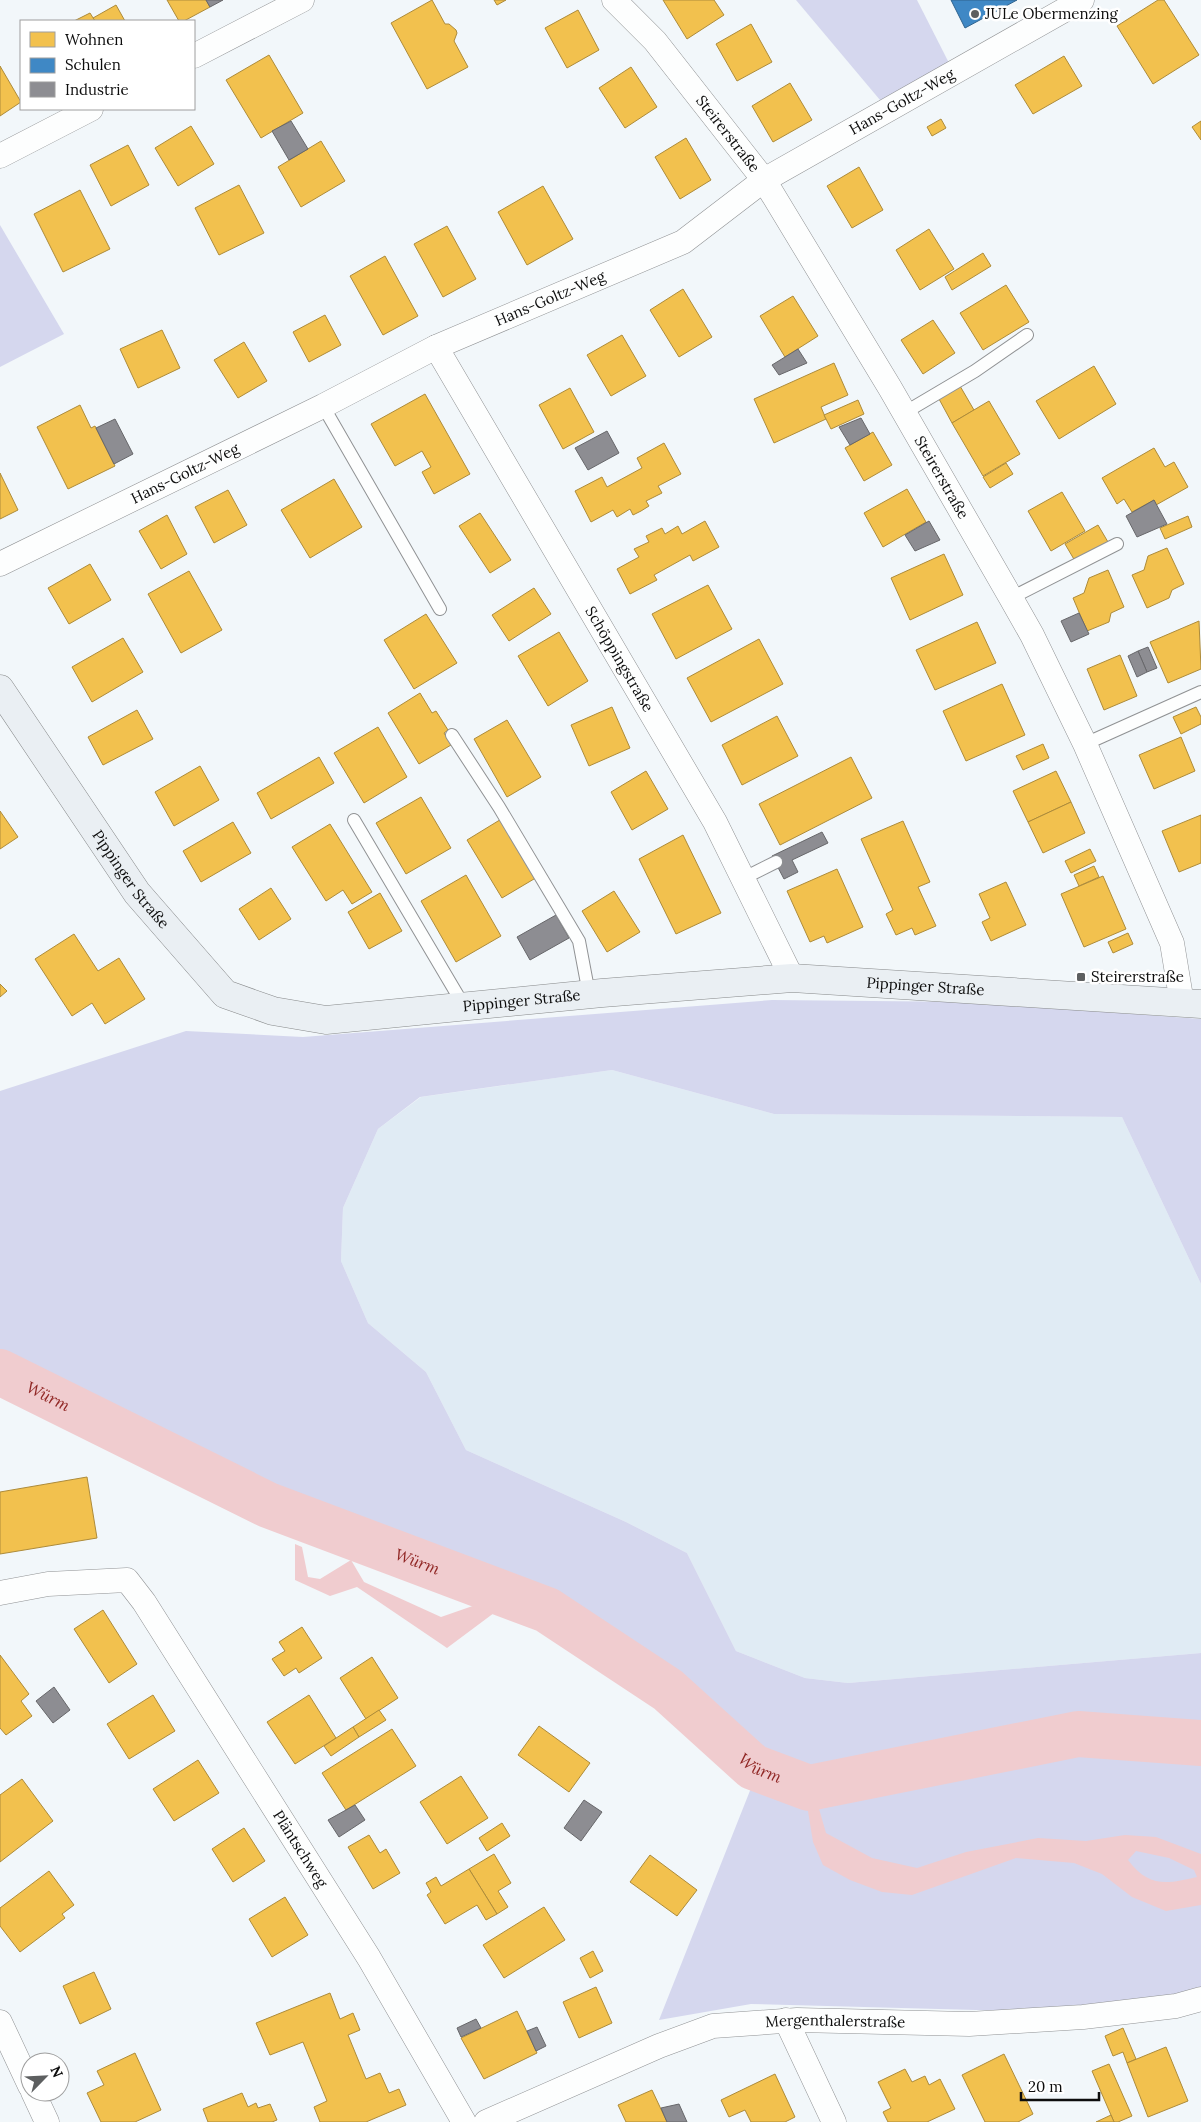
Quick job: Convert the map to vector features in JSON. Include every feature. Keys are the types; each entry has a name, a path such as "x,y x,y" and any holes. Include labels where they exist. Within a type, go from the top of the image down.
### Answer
{"main road":[{"name":"Pippinger Straße","path":"0,689 137,893 225,994 273,1011 326,1020 589,994 792,978 1191,1004"}],"street":[{"path":"195,55 302,0"},
{"name":"Steirerstraße","path":"614,0 655,41 764,180 904,413 1011,598 1032,635 1085,744 1172,943 1191,1004"},
{"name":"Hans-Goltz-Weg","path":"0,564 323,406 436,347 684,242 764,180 1082,0"},
{"path":"0,156 90,110"},
{"name":"Schöppingstraße","path":"436,347 715,822 792,978"},
{"name":"Pläntschweg","path":"0,1593 48,1584 127,1580 144,1602 364,1949 464,2122"},
{"name":"Mergenthalerstraße","path":"486,2122 659,2046 713,2026 786,2020 970,2024 1083,2017 1176,2006 1201,1999"},
{"path":"786,2020 834,2122"},
{"path":"0,2022 20,2065"},
{"path":"38,2102 47,2122"}],"lane":[{"path":"904,413 975,371 1027,335"},
{"path":"323,406 440,609"},
{"path":"1011,598 1117,544"},
{"path":"1085,744 1201,692"},
{"path":"452,735 504,816 579,942 589,994"},
{"path":"354,820 464,1006"},
{"path":"742,879 776,862"}],"shaded area":[{"path":"796,0 917,0 949,63 948,75 880,100"},
{"path":"0,225 64,334 0,367"},
{"path":"772,1000 973,1002 1201,1019 1201,1284 1122,1117 774,1114 612,1070 420,1097 378,1129 343,1208 341,1261 368,1323 426,1372 466,1450 626,1522 687,1553 736,1651 805,1678 848,1683 1201,1653 1201,1988 1160,2002 1013,2011 751,2004 659,2020 757,1773 674,1699 541,1606 323,1530 0,1387 0,1091 186,1031 303,1037"},
{"path":"612,1070 774,1114 1122,1117 1201,1284 1201,1653 848,1683 805,1678 736,1651 687,1553 626,1522 466,1450 426,1372 368,1323 341,1261 343,1208 378,1129 421,1097"},
{"path":"295,1544 302,1547 308,1577 320,1579 351,1560 364,1582 441,1617 487,1601 502,1607 447,1648 357,1587 330,1596 295,1580"},
{"path":"815,1795 826,1833 872,1858 917,1868 966,1852 1038,1838 1086,1841 1125,1835 1156,1837 1201,1854 1201,1905 1166,1911 1132,1897 1102,1874 1074,1863 1016,1858 912,1895 882,1892 850,1880 823,1865 813,1842 808,1811 801,1796","holes":["1136,1851 1169,1858 1194,1870 1197,1877 1159,1882 1143,1875 1128,1860"]}],"building: Wohnen":[{"path":"167,0 206,0 210,7 186,20 178,20"},
{"path":"432,0 445,24 449,24 456,30 457,33 454,41 468,67 427,89 391,23"},
{"path":"494,0 506,0 497,5"},
{"path":"663,0 714,0 724,15 687,39"},
{"path":"1158,0 1164,0 1199,55 1153,84 1117,26"},
{"path":"116,5 124,20 94,20 93,18"},
{"path":"578,10 599,50 567,68 545,28"},
{"path":"90,13 94,20 76,20"},
{"path":"751,24 772,62 737,81 716,44"},
{"path":"269,55 303,113 261,138 226,80"},
{"path":"1064,56 1082,86 1033,114 1015,85"},
{"path":"0,66 20,103 0,116"},
{"path":"631,67 657,107 625,128 599,88"},
{"path":"790,83 812,120 773,142 752,106"},
{"path":"941,119 946,128 932,136 927,127"},
{"path":"1201,121 1201,140 1192,127"},
{"path":"191,126 214,164 178,186 155,148"},
{"path":"686,138 711,180 680,199 655,157"},
{"path":"321,141 345,181 301,207 278,167"},
{"path":"128,145 149,185 111,206 90,165"},
{"path":"859,167 883,210 852,228 827,186"},
{"path":"239,185 264,233 219,255 195,208"},
{"path":"543,186 573,239 527,265 498,212"},
{"path":"80,190 110,249 63,272 34,214"},
{"path":"447,226 476,279 443,297 414,244"},
{"path":"929,229 954,269 920,290 896,250"},
{"path":"983,253 991,266 952,290 945,277"},
{"path":"385,256 418,316 383,335 350,276"},
{"path":"1006,285 1029,322 983,350 960,313"},
{"path":"683,289 712,337 679,357 650,310"},
{"path":"793,296 818,336 785,357 760,316"},
{"path":"325,315 341,345 309,362 293,332"},
{"path":"933,320 955,353 923,374 901,340"},
{"path":"162,330 180,368 138,388 120,349"},
{"path":"622,335 646,376 611,396 587,355"},
{"path":"244,342 267,381 238,398 214,360"},
{"path":"834,363 848,395 821,407 826,419 774,443 754,399"},
{"path":"1094,366 1116,404 1059,439 1036,401"},
{"path":"960,386 974,410 952,423 939,399"},
{"path":"570,388 594,432 563,449 539,405"},
{"path":"425,394 470,474 434,494 422,472 431,467 422,451 395,466 371,424"},
{"path":"858,400 864,414 831,429 824,415"},
{"path":"989,401 1020,454 983,476 952,423"},
{"path":"80,405 91,428 95,426 115,466 68,489 37,427"},
{"path":"873,432 892,465 864,481 845,448"},
{"path":"664,443 681,474 658,486 662,493 646,501 649,506 641,511 633,515 630,509 617,517 613,510 591,522 575,491 602,477 607,487 642,468 637,458"},
{"path":"1154,448 1165,467 1174,462 1188,487 1156,505 1154,500 1132,512 1124,499 1117,504 1102,478"},
{"path":"1006,463 1013,474 990,488 983,477"},
{"path":"0,473 18,510 0,519"},
{"path":"334,479 362,527 310,558 281,510"},
{"path":"907,489 926,522 883,547 864,513"},
{"path":"228,490 247,525 214,543 195,507"},
{"path":"1062,492 1085,531 1051,551 1028,511"},
{"path":"480,513 511,560 490,573 459,526"},
{"path":"167,515 187,554 161,569 139,531"},
{"path":"1188,516 1192,527 1165,539 1160,528"},
{"path":"705,521 719,547 693,561 690,555 654,575 657,580 630,594 617,569 639,557 634,549 649,542 646,536 662,528 665,534 678,526 682,534"},
{"path":"1098,525 1108,542 1075,561 1065,544"},
{"path":"1167,548 1184,584 1172,590 1169,598 1147,608 1132,575 1144,570 1148,556"},
{"path":"944,554 963,595 910,620 891,578"},
{"path":"90,564 111,600 69,624 48,588"},
{"path":"1108,570 1124,607 1111,613 1109,622 1087,631 1073,598 1084,593 1089,578"},
{"path":"189,571 222,630 181,653 148,594"},
{"path":"708,585 732,629 676,659 652,614"},
{"path":"534,588 551,614 509,641 492,615"},
{"path":"426,614 457,663 414,689 384,640"},
{"path":"1199,621 1201,669 1168,683 1150,642"},
{"path":"977,622 996,663 935,690 916,650"},
{"path":"559,632 588,681 548,706 518,656"},
{"path":"123,638 143,672 92,702 72,667"},
{"path":"759,639 783,684 711,722 687,678"},
{"path":"1120,655 1137,696 1104,710 1087,669"},
{"path":"1002,684 1025,735 966,761 943,711"},
{"path":"420,693 432,713 436,711 448,730 444,733 451,745 419,764 388,713"},
{"path":"612,707 630,748 589,766 571,725"},
{"path":"1196,707 1201,717 1201,724 1181,734 1173,717"},
{"path":"137,710 153,739 103,765 88,737"},
{"path":"777,716 798,756 742,785 722,745"},
{"path":"507,720 541,777 507,797 474,739"},
{"path":"378,727 407,777 364,803 334,753"},
{"path":"1181,737 1195,771 1154,789 1139,755"},
{"path":"1043,744 1049,758 1023,770 1016,756"},
{"path":"319,757 334,783 271,819 257,793"},
{"path":"851,757 872,798 780,845 759,804"},
{"path":"200,766 219,800 174,826 155,792"},
{"path":"646,771 668,809 632,830 611,792"},
{"path":"1056,771 1071,802 1028,822 1013,791"},
{"path":"421,797 451,848 406,874 376,823"},
{"path":"1071,802 1085,833 1043,853 1028,822"},
{"path":"0,811 18,837 0,849"},
{"path":"1201,815 1201,863 1179,872 1162,831"},
{"path":"503,818 539,876 502,898 467,840"},
{"path":"903,821 930,882 918,887 936,926 915,935 912,928 896,935 886,914 893,910 861,839"},
{"path":"233,822 251,853 201,882 183,851"},
{"path":"330,824 372,892 352,904 343,890 326,901 292,847"},
{"path":"683,835 721,913 676,934 639,859"},
{"path":"1090,849 1096,861 1071,873 1065,861"},
{"path":"1094,866 1099,877 1079,886 1074,875"},
{"path":"837,869 863,927 827,943 824,936 810,942 787,891"},
{"path":"466,875 501,936 456,962 421,901"},
{"path":"1103,876 1126,929 1084,947 1061,894"},
{"path":"1006,882 1026,925 991,941 982,922 990,918 979,894"},
{"path":"271,888 291,919 259,940 239,909"},
{"path":"614,891 640,932 607,952 582,911"},
{"path":"380,893 402,931 369,949 348,912"},
{"path":"1128,933 1133,944 1113,953 1108,942"},
{"path":"74,934 98,971 119,958 145,999 105,1024 92,1003 72,1016 35,959"},
{"path":"0,984 7,991 0,997"},
{"path":"87,1477 97,1538 0,1554 0,1492"},
{"path":"103,1610 137,1664 109,1683 74,1629"},
{"path":"302,1627 322,1658 299,1673 296,1668 284,1676 272,1659 285,1651 279,1642"},
{"path":"0,1655 29,1694 21,1701 32,1716 6,1735 0,1728"},
{"path":"372,1657 398,1698 366,1719 340,1678"},
{"path":"153,1695 175,1731 129,1759 107,1724"},
{"path":"309,1695 336,1738 295,1764 267,1722"},
{"path":"379,1710 386,1720 359,1737 353,1727"},
{"path":"539,1726 590,1763 569,1792 518,1755"},
{"path":"353,1727 359,1737 331,1756 324,1746"},
{"path":"392,1729 416,1766 346,1810 322,1773"},
{"path":"198,1760 219,1793 174,1821 153,1789"},
{"path":"461,1776 488,1818 447,1844 420,1802"},
{"path":"22,1779 53,1821 0,1862 0,1795"},
{"path":"502,1823 510,1836 487,1851 479,1838"},
{"path":"244,1828 265,1861 233,1882 212,1849"},
{"path":"369,1835 380,1853 386,1849 400,1873 373,1889 348,1847"},
{"path":"494,1854 511,1883 498,1891 508,1907 497,1914 469,1869"},
{"path":"650,1855 697,1890 677,1916 630,1882"},
{"path":"469,1869 497,1914 486,1920 477,1905 445,1924 427,1895 431,1892 426,1883 436,1877 441,1886"},
{"path":"49,1871 74,1905 62,1914 65,1918 20,1952 0,1926 0,1908"},
{"path":"285,1897 308,1935 272,1957 249,1919"},
{"path":"544,1907 565,1940 504,1978 483,1945"},
{"path":"593,1951 603,1971 590,1978 580,1958"},
{"path":"94,1972 111,2009 80,2024 63,1986"},
{"path":"596,1987 612,2023 579,2038 563,2002"},
{"path":"330,1993 340,2019 353,2013 360,2030 348,2035 366,2079 380,2073 389,2093 399,2089 406,2105 366,2122 320,2122 314,2107 327,2101 303,2042 270,2055 256,2023"},
{"path":"517,2011 537,2053 484,2079 461,2038"},
{"path":"1123,2028 1136,2059 1127,2063 1123,2052 1113,2056 1105,2036"},
{"path":"1166,2047 1188,2101 1148,2117 1127,2063"},
{"path":"135,2053 161,2110 135,2122 101,2122 87,2093 104,2085 97,2071"},
{"path":"1004,2054 1033,2114 1018,2122 985,2122 962,2075"},
{"path":"1109,2064 1132,2116 1118,2122 1114,2122 1092,2071"},
{"path":"905,2069 912,2082 925,2076 929,2085 940,2079 955,2109 927,2122 888,2122 883,2112 891,2108 878,2082"},
{"path":"775,2074 795,2117 785,2122 751,2122 745,2110 729,2117 721,2100"},
{"path":"652,2090 667,2122 626,2122 618,2105"},
{"path":"242,2093 248,2107 256,2103 258,2108 270,2104 277,2120 272,2122 208,2122 203,2109"},
{"path":"1111,2115 1114,2122 1096,2122"}],"building: Schulen":[{"name":"JULe Obermenzing","path":"951,0 1017,0 965,28"}],"building: Industrie":[{"path":"206,0 223,0 210,7"},
{"path":"291,121 308,149 289,160 272,131"},
{"path":"798,349 807,363 779,375 772,365"},
{"path":"861,418 870,434 850,445 839,427"},
{"path":"115,419 133,454 114,464 96,428"},
{"path":"607,431 619,453 588,470 575,448"},
{"path":"1154,500 1167,524 1137,537 1126,516"},
{"path":"929,521 940,540 915,551 905,535"},
{"path":"1079,613 1089,634 1071,642 1061,621"},
{"path":"1148,647 1157,668 1147,672 1138,651"},
{"path":"1138,651 1147,672 1137,677 1128,656"},
{"path":"822,832 828,843 792,860 798,872 784,879 772,856"},
{"path":"556,915 569,938 530,960 517,937"},
{"path":"54,1687 70,1710 53,1723 36,1701"},
{"path":"584,1800 602,1812 581,1841 564,1828"},
{"path":"355,1805 365,1820 339,1837 328,1820"},
{"path":"476,2019 481,2028 461,2037 457,2028"},
{"path":"537,2027 546,2046 536,2051 527,2031"},
{"path":"679,2104 687,2122 667,2122 661,2108"}],"waterway":[{"name":"Würm","path":"0,1372 268,1505 547,1610 668,1690 753,1767 809,1788 1078,1734 1201,1743"},
{"name":"Würm","path":"809,1788 812,1803"}],"place":[{"name":"JULe Obermenzing","path":"975,14"},
{"name":"Steirerstraße","path":"1081,977"}]}
